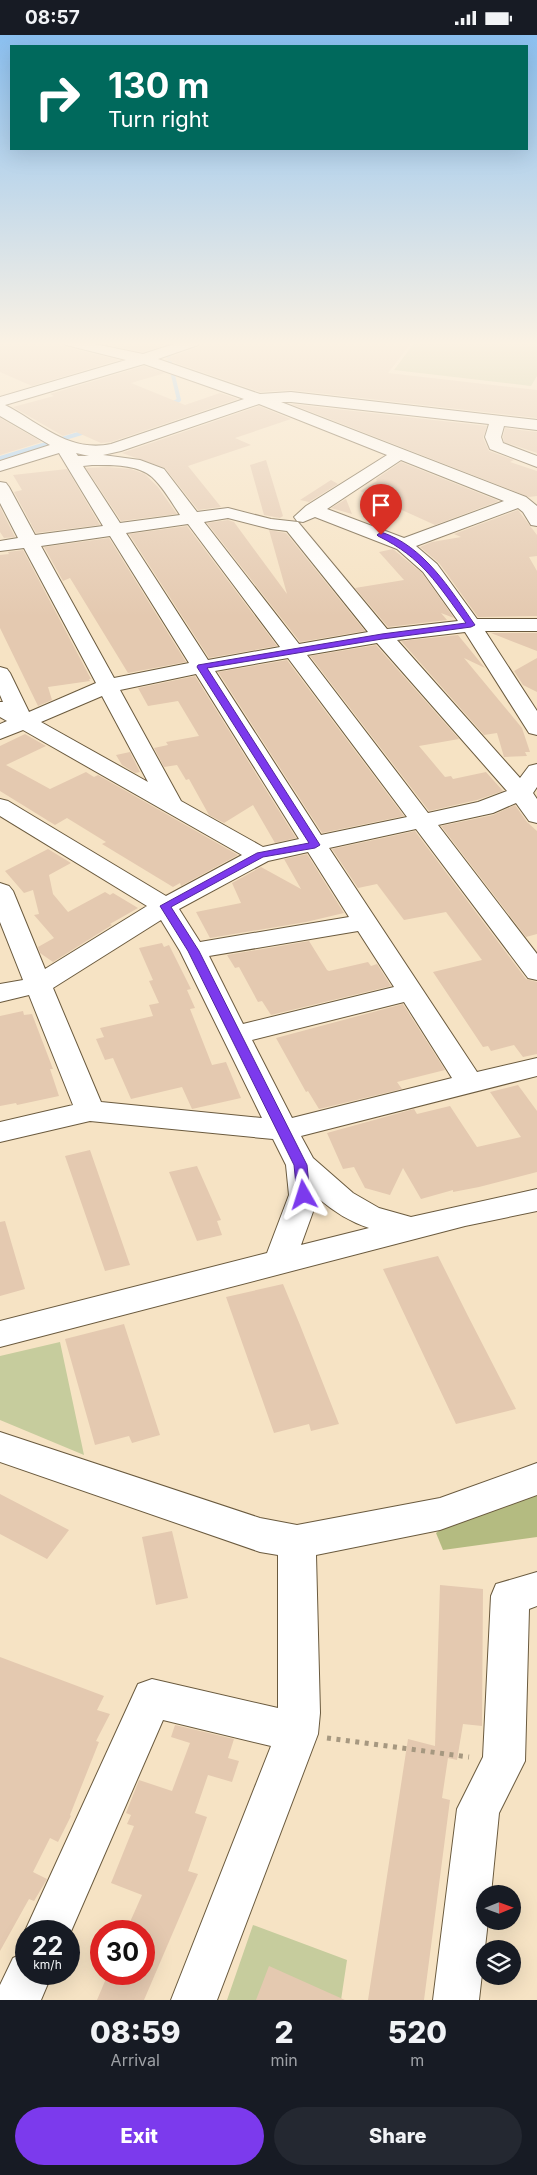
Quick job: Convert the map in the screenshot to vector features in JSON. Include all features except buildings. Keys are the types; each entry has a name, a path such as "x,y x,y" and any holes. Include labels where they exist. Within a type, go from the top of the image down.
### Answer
{"street":[{"path":"44,434 64,446 96,452 115,448 157,434"},
{"path":"350,434 520,501 530,509 537,521"},
{"path":"494,434 496,446 537,462"},
{"path":"64,446 114,530 201,667 470,1083"},
{"path":"0,466 64,446"},
{"path":"0,546 233,513 271,524 292,526 312,510 401,453"},
{"path":"72,462 93,460 149,467 158,473 537,973"},
{"path":"0,487 173,807"},
{"path":"403,545 520,501"},
{"path":"312,510 403,545 430,568 471,625 534,720"},
{"path":"292,526 382,636 531,805"},
{"path":"0,732 107,686 201,667 382,636 471,625 537,625"},
{"path":"0,673 23,721"},
{"path":"0,708 260,855"},
{"path":"531,805 537,771"},
{"path":"0,993 39,985 166,906 260,855 485,809 531,805"},
{"path":"0,806 166,906 193,951 301,1165 342,1201 368,1216 412,1229"},
{"path":"0,891 90,1111"},
{"path":"193,951 366,921"},
{"path":"234,1035 411,992"},
{"path":"0,1132 90,1111 283,1130 537,1067"},
{"path":"281,1263 286,1242 304,1195 301,1165"},
{"path":"0,1334 412,1229 537,1200"},
{"path":"0,1447 260,1535 297,1542 440,1514 537,1479"},
{"path":"194,2000 297,1734 299,1713 297,1542"},
{"path":"456,2000 478,1809 504,1761 510,1595 537,1589"},
{"path":"53,1920 152,1698 297,1734"},
{"path":"18,2000 24,1985"}],"path":[{"path":"297,1734 504,1761"}],"green space":[{"path":"60,1342 84,1455 0,1420 0,1356"},
{"path":"537,1476 537,1537 443,1550 436,1533 460,1515"},
{"path":"253,1925 347,1960 341,2000 227,2000"}],"waterway":[{"path":"0,458 79,434"}],"route":[{"path":"304,1195 301,1165 193,951 166,906 260,855 315,845 201,667 382,636 471,625 430,568 403,545 381,535"}]}
